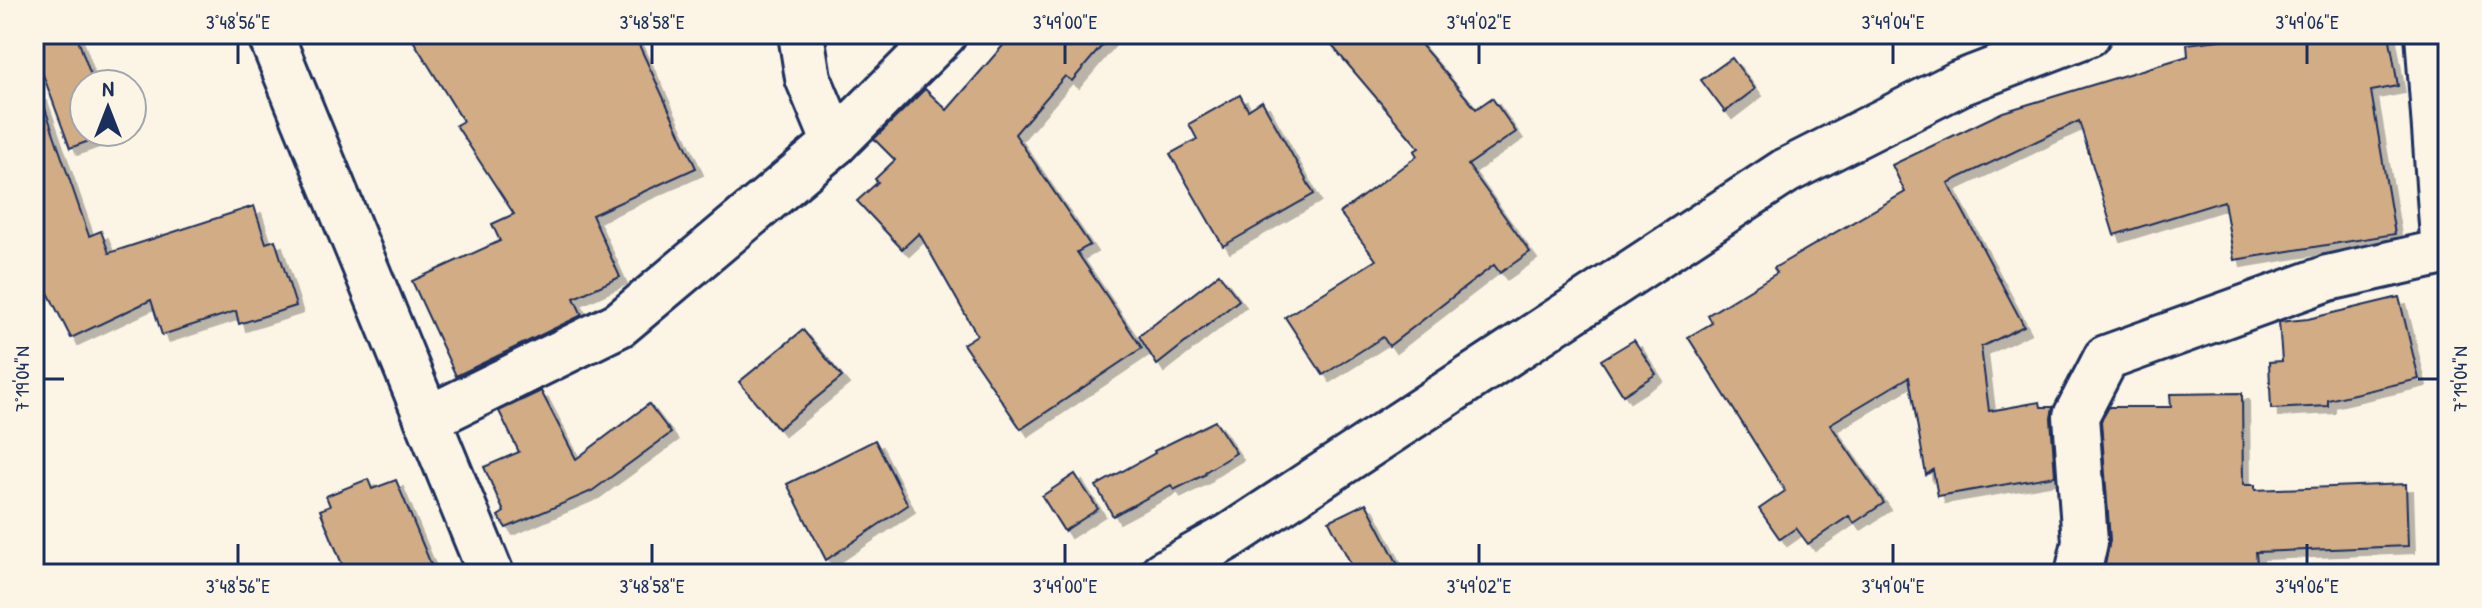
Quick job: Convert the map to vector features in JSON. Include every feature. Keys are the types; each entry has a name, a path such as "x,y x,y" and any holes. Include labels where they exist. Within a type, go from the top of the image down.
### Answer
{"street":[{"path":"270,34 491,574"},
{"path":"801,34 808,78 835,143"},
{"path":"427,419 620,324 835,143 944,34"},
{"path":"1162,574 1230,536 1786,171 1960,83 2088,34"},
{"path":"2078,574 2085,542 2076,416 2106,358 2328,278 2446,252 2428,34"}],"building":[{"path":"34,34 76,34 88,68 68,68 68,143 34,50"},
{"path":"409,34 634,34 696,168 592,215 620,277 574,298 582,315 456,376 412,281 500,241 492,224 514,214 456,125 463,121"},
{"path":"1013,34 1112,34 1072,81 1065,76 1015,134 1090,245 1077,252 1142,348 1021,429 963,344 977,335 919,233 902,249 857,201 878,182 875,179 895,160 874,139 925,89 947,110"},
{"path":"1322,34 1412,34 1476,109 1492,98 1516,132 1468,165 1530,252 1500,273 1494,265 1389,346 1383,337 1323,375 1285,317 1376,260 1340,213 1417,156 1414,151 1419,148"},
{"path":"2266,34 2389,34 2398,86 2371,91 2395,234 2234,260 2224,201 2114,235 2079,121 1948,183 2024,326 1981,347 1989,411 2040,402 2041,407 2053,407 2055,476 1938,496 1933,470 1926,475 1909,377 1830,424 1884,503 1854,523 1849,516 1808,544 1796,528 1780,539 1759,509 1785,491 1688,337 1712,323 1708,315 1777,273 1774,268 1905,192 1892,165 2003,112 2188,56 2187,44"},
{"path":"1732,58 1755,89 1725,112 1701,80"},
{"path":"40,94 89,236 101,231 109,253 254,206 266,243 275,240 296,306 239,324 236,311 162,335 151,300 71,338 34,265 34,95"},
{"path":"1240,95 1248,110 1262,101 1314,194 1223,246 1170,154 1197,139 1189,124"},
{"path":"1219,274 1239,300 1157,365 1139,336"},
{"path":"2399,297 2419,379 2328,400 2328,406 2271,409 2269,362 2282,361 2279,322 2308,319"},
{"path":"803,330 842,377 778,429 739,382"},
{"path":"1634,340 1656,374 1623,395 1601,360"},
{"path":"541,391 576,459 649,404 671,433 592,491 506,528 498,516 504,512 484,467 519,452 499,411"},
{"path":"2242,393 2243,485 2255,485 2255,490 2406,484 2408,546 2256,552 2257,565 2104,570 2110,540 2101,421 2109,407 2171,407 2170,394"},
{"path":"1215,421 1236,453 1206,474 1174,490 1171,485 1113,516 1096,486 1154,451"},
{"path":"875,440 908,505 826,560 787,484"},
{"path":"1075,474 1098,509 1064,531 1042,496"},
{"path":"368,479 372,489 396,480 435,574 346,574 320,510 330,506 326,496"},
{"path":"1366,503 1403,574 1356,574 1329,521"}]}
